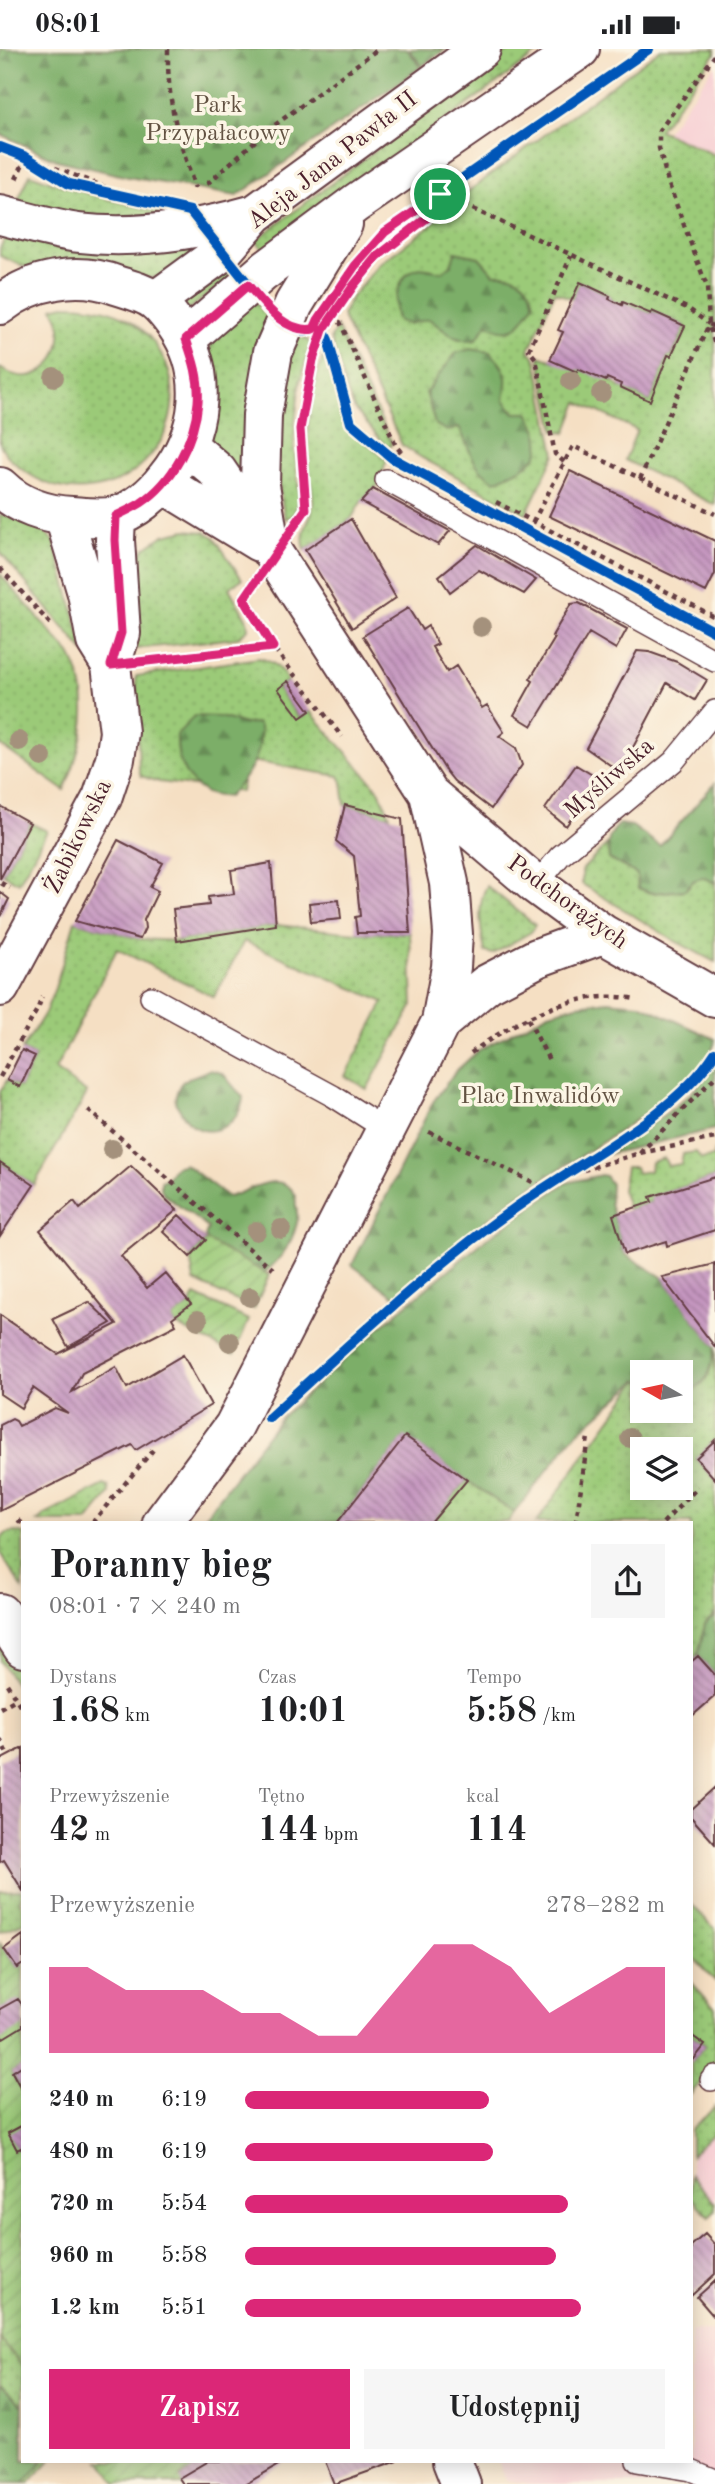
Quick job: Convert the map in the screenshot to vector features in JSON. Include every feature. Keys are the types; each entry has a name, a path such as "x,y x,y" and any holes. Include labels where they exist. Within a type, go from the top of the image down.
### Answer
{"street":[{"name":"Aleja Jana Pawła II","path":"155,301 222,252 255,214 481,49"},
{"name":"Aleja Jana Pawła II","path":"186,339 262,273 356,203 580,49"},
{"path":"273,552 260,485 262,415 273,352 294,304 356,203"},
{"path":"0,215 79,233 163,234 255,214"},
{"path":"2,493 27,506 64,516 116,516 142,503 176,466 187,445 199,401 196,367 186,339 155,301 104,281 81,278 8,289"},
{"path":"163,1521 234,1426 441,1022 451,967 453,933 449,883 429,794 273,552 217,471 187,445"},
{"path":"162,483 273,552"},
{"name":"Żabikowska","path":"0,987 102,798 115,759 119,732 111,665 96,641 87,593 64,516"},
{"path":"111,665 121,633 116,516"},
{"name":"Podchorążych","path":"429,794 536,885 603,934 715,998"},
{"path":"441,1022 488,983 537,958 603,934"},
{"path":"0,1613 21,1645"},
{"path":"453,2463 461,2484"}],"lane":[{"path":"386,480 715,661"},
{"name":"Myśliwska","path":"536,885 560,856 674,761 715,711"},
{"path":"151,997 333,1096 385,1129"},
{"path":"650,2463 691,2470 715,2480"}],"path":[{"path":"168,49 168,83 174,127 197,193 188,195"},
{"path":"715,55 659,131 659,148 668,182 706,287 709,324 715,346"},
{"path":"0,145 26,157 69,184 133,198"},
{"path":"440,194 690,309 715,327"},
{"path":"413,214 440,194"},
{"path":"351,281 428,217 440,194"},
{"path":"351,281 377,241"},
{"path":"564,462 555,454 536,359 529,350 572,256"},
{"path":"324,324 331,310"},
{"path":"324,324 340,322 396,446 399,459"},
{"path":"640,478 709,324"},
{"path":"528,533 573,446 715,514"},
{"path":"302,466 304,498"},
{"path":"486,497 713,615 715,605"},
{"path":"494,514 505,520"},
{"path":"273,552 244,599 273,647 346,741"},
{"path":"0,568 55,629"},
{"path":"111,665 273,647"},
{"path":"470,1054 504,1030 560,1005 593,999 626,998 647,1002"},
{"path":"527,1019 549,1061"},
{"path":"640,1153 715,1077"},
{"path":"88,1110 280,1276"},
{"path":"427,1132 545,1188"},
{"path":"564,1176 640,1153 715,1137"},
{"path":"576,1521 588,1437"},
{"path":"94,1521 153,1450"},
{"path":"665,1521 698,1487"},
{"path":"5,1682 21,1707"},
{"path":"0,1708 16,1699"},
{"path":"0,1739 8,1756"}],"shaded area":[{"path":"715,65 715,153 666,132"},
{"path":"715,2107 715,2211 709,2217 693,2199 693,2128"},
{"path":"693,2331 715,2331 715,2484 531,2484 506,2480 499,2463 693,2463"}],"green space":[{"name":"Park Przypałacowy","path":"0,49 407,49 421,67 237,196 128,177 57,160 0,134"},
{"path":"409,49 446,49 422,66"},
{"path":"511,49 543,49 265,253 256,240"},
{"path":"661,49 715,49 715,54 659,130 715,155 715,505 625,460 637,430 578,402 566,433 555,431 539,356 607,378 650,401 668,355 672,356 685,326 652,311 651,314 623,302 622,305 609,299 610,296 580,282 573,299 555,292 529,350 536,359 555,454 526,514 402,445 342,315 351,298 378,265 432,224 450,199 455,201"},
{"path":"30,174 88,194 188,218 88,218 17,203"},
{"path":"7,234 146,251 202,248 165,275 145,279 30,269 0,256 0,248"},
{"path":"455,252 479,257 494,274 516,277 526,284 534,304 520,324 503,331 487,324 476,340 469,341 451,335 429,319 408,324 398,321 396,300 405,278 419,268 443,272 451,265"},
{"path":"225,263 234,275 185,312 178,298"},
{"path":"252,298 270,319 247,483 215,456 209,433 209,352 215,331"},
{"path":"64,305 91,307 128,319 157,347 170,379 172,409 162,438 145,462 121,479 92,489 61,487 29,474 12,461 0,443 0,368 24,376 34,375 51,363 60,341 60,325 53,308"},
{"path":"337,327 392,443 389,449 355,410 346,389 331,338"},
{"path":"297,335 306,338 311,345 300,381 295,423 294,448 300,499 293,516 285,519 276,469 279,394"},
{"path":"470,349 490,352 500,364 506,378 504,400 515,413 528,413 539,439 539,449 528,464 495,481 476,464 459,428 447,431 435,424 426,392 456,353"},
{"path":"323,357 338,392 347,425 387,460 378,485 361,502 351,519 305,550 305,529 313,506 307,460 308,421"},
{"path":"0,515 42,530 54,541 85,653 0,552"},
{"path":"186,530 205,532 214,537 242,579 229,588 247,620 248,629 237,638 135,649 133,564 145,548 164,535"},
{"path":"0,574 70,654 78,671 84,705 81,739 64,790 0,745"},
{"path":"259,658 280,669 288,681 278,689 299,718 310,711 379,790 390,816 345,805 339,776 245,760 241,792 159,782 141,776 136,676"},
{"path":"194,716 220,717 245,724 257,723 260,727 259,748 252,766 228,797 206,793 198,788 183,768 177,735"},
{"path":"715,783 715,883 703,877 693,881 685,890 652,893 638,888 637,874 609,859 609,840 620,824 632,826 660,846"},
{"path":"30,823 47,831 19,883 3,874"},
{"path":"607,844 610,859 637,874 638,888 651,893 685,890 693,881 704,877 715,883 715,962 675,941 582,884 582,870"},
{"path":"487,886 535,925 531,932 493,954 485,952 481,927 481,901"},
{"path":"75,921 140,939 177,941 276,925 357,933 410,933 413,1005 367,1089 345,1076 384,1002 244,941 214,997 117,949 55,1070 87,1093 34,1185 0,1162 0,1092 7,1080 20,1087 35,1057 22,1050 45,1013"},
{"name":"Plac Inwalidów","path":"608,1001 640,1004 715,1039 708,1058 689,1079 662,1101 518,1196 395,1297 352,1265 433,1102 455,1072 479,1050 549,1013 577,1005"},
{"path":"715,1064 715,1129 608,1154 666,1114 693,1091"},
{"path":"209,1070 224,1075 243,1097 238,1114 232,1121 217,1130 208,1131 191,1124 175,1102 182,1083"},
{"path":"715,1148 715,1177 651,1197 652,1202 629,1210 622,1190 626,1167 635,1167 637,1173 650,1171 651,1162 664,1158 668,1166 681,1164 683,1154 696,1152 701,1159 714,1157"},
{"path":"185,1164 228,1197 274,1182 290,1187 296,1196 297,1220 291,1240 276,1262 255,1280 210,1247 205,1237 208,1228 161,1189 161,1181 168,1177 175,1167"},
{"path":"605,1176 611,1184 610,1203 625,1254 662,1277 715,1347 712,1365 706,1378 693,1389 693,1360 630,1360 630,1387 577,1433 514,1513 405,1437 338,1521 202,1521 281,1417 381,1326 486,1239 566,1183"},
{"path":"206,1240 269,1275 254,1309 194,1281 190,1257"},
{"path":"195,1295 249,1320 234,1354 176,1325 172,1318 191,1304"},
{"path":"715,1350 715,1440 696,1458 715,1479 715,1614 707,1625 699,1651 693,1660 693,1521 537,1521 630,1391 630,1423 693,1423 693,1389 705,1378"},
{"path":"467,1480 514,1513 509,1521 434,1519"},
{"path":"104,1485 109,1487 110,1494 88,1521 38,1521"},
{"path":"7,1533 21,1533 21,1586 0,1553 2,1537"},
{"path":"715,1614 715,1675 698,1656 705,1624"},
{"path":"0,1642 21,1674 21,1693 0,1661"},
{"path":"21,1890 21,1924 0,1932 0,1891"},
{"path":"693,1906 715,1929 715,1981 693,1957"},
{"path":"0,1943 17,1968 21,1965 21,2066 12,2072 21,2088 21,2364 0,2339"},
{"path":"693,1984 715,2008 715,2064 693,2092 693,2060 705,2045 693,2036"},
{"path":"715,2107 715,2132 693,2153 693,2128"},
{"path":"693,2177 715,2203 715,2211 709,2217 693,2199"},
{"path":"0,2339 21,2364 21,2463 48,2463 29,2484 0,2484"},
{"path":"0,2385 21,2403 21,2463 42,2463 24,2484 0,2484"},
{"path":"101,2463 204,2463 180,2477 183,2484 116,2484"}],"building":[{"path":"580,282 610,296 609,299 622,305 623,302 651,314 652,311 685,326 671,356 668,355 650,401 607,378 606,381 578,369 577,372 550,360 563,332 558,330"},
{"path":"570,471 715,541 715,574 706,592 549,516"},
{"path":"373,489 450,531 438,545 361,502"},
{"path":"351,519 396,598 352,628 305,550"},
{"path":"477,545 536,580 524,594 479,570 450,592 439,576"},
{"path":"579,603 627,629 616,649 589,633 532,726 514,715 533,681 530,679 555,638 552,636 571,604"},
{"path":"408,608 422,630 428,626 438,644 432,647 447,672 456,666 482,708 487,705 504,732 499,736 516,748 522,765 491,809 454,781 446,771 363,636"},
{"path":"637,651 649,652 677,662 707,680 695,700 667,683 620,772 586,748"},
{"path":"288,681 310,711 300,718 278,689"},
{"path":"576,765 599,779 566,826 545,809"},
{"path":"345,805 402,819 410,933 357,933 355,917 360,916 354,856 336,841"},
{"path":"0,806 30,823 0,879"},
{"path":"118,840 163,863 150,887 158,891 144,920 145,928 140,939 75,921"},
{"path":"271,863 276,925 177,941 173,909 209,905 208,897 234,894 231,870"},
{"path":"0,892 9,899 0,917"},
{"path":"339,900 341,919 311,922 309,903"},
{"path":"22,1050 35,1056 20,1087 7,1080"},
{"path":"0,1162 34,1185 0,1236"},
{"path":"131,1166 177,1210 121,1256 147,1288 165,1273 191,1304 172,1318 176,1325 82,1373 72,1392 116,1367 127,1388 183,1355 211,1405 136,1450 132,1445 0,1511 0,1425 12,1419 19,1426 55,1408 68,1413 33,1388 21,1408 0,1394 0,1315 58,1354 117,1324 40,1230 74,1201 80,1209"},
{"path":"715,1177 715,1230 667,1246 666,1241 625,1254 613,1215 652,1202 650,1197"},
{"path":"179,1215 206,1240 190,1257 163,1231"},
{"path":"715,1264 715,1347 662,1277"},
{"path":"89,1302 111,1323 68,1347 53,1319"},
{"path":"405,1436 467,1480 433,1521 339,1521"},
{"path":"715,1440 715,1479 696,1458"},
{"path":"698,1656 715,1675 715,1696 693,1715 693,1660"},
{"path":"21,1749 21,1888 4,1860 0,1862 0,1760"},
{"path":"715,1787 715,1844 693,1819 693,1807"},
{"path":"21,1936 21,1965 17,1968 4,1949"},
{"path":"18,1999 21,2003 21,2027 0,2040 0,2009"},
{"path":"693,2036 705,2045 693,2060"},
{"path":"21,2066 21,2088 12,2072"},
{"path":"21,2126 21,2148 17,2150 8,2133"},
{"path":"705,2234 715,2245 715,2274 693,2294 693,2244"},
{"path":"715,2281 715,2318 697,2297"},
{"path":"205,2463 282,2463 246,2484 183,2484 179,2478"},
{"path":"326,2463 392,2463 334,2484"}],"cycle path":[{"path":"0,147 26,157 69,184 190,211 268,309 284,323 304,331 314,329 355,266 385,232 649,49"},
{"path":"318,320 328,340 351,423 392,458 715,632"},
{"path":"269,1418 460,1249 528,1199 655,1115 698,1075 715,1053"}],"route":[{"path":"440,194 428,217 378,256 323,330 303,403 300,429 306,509 244,599 273,647 111,665 121,633 116,516 142,503 162,483 176,466 187,445 195,424 199,401 196,367 186,339 248,285 284,323 304,331 314,329 355,266 385,232 440,194"}]}
